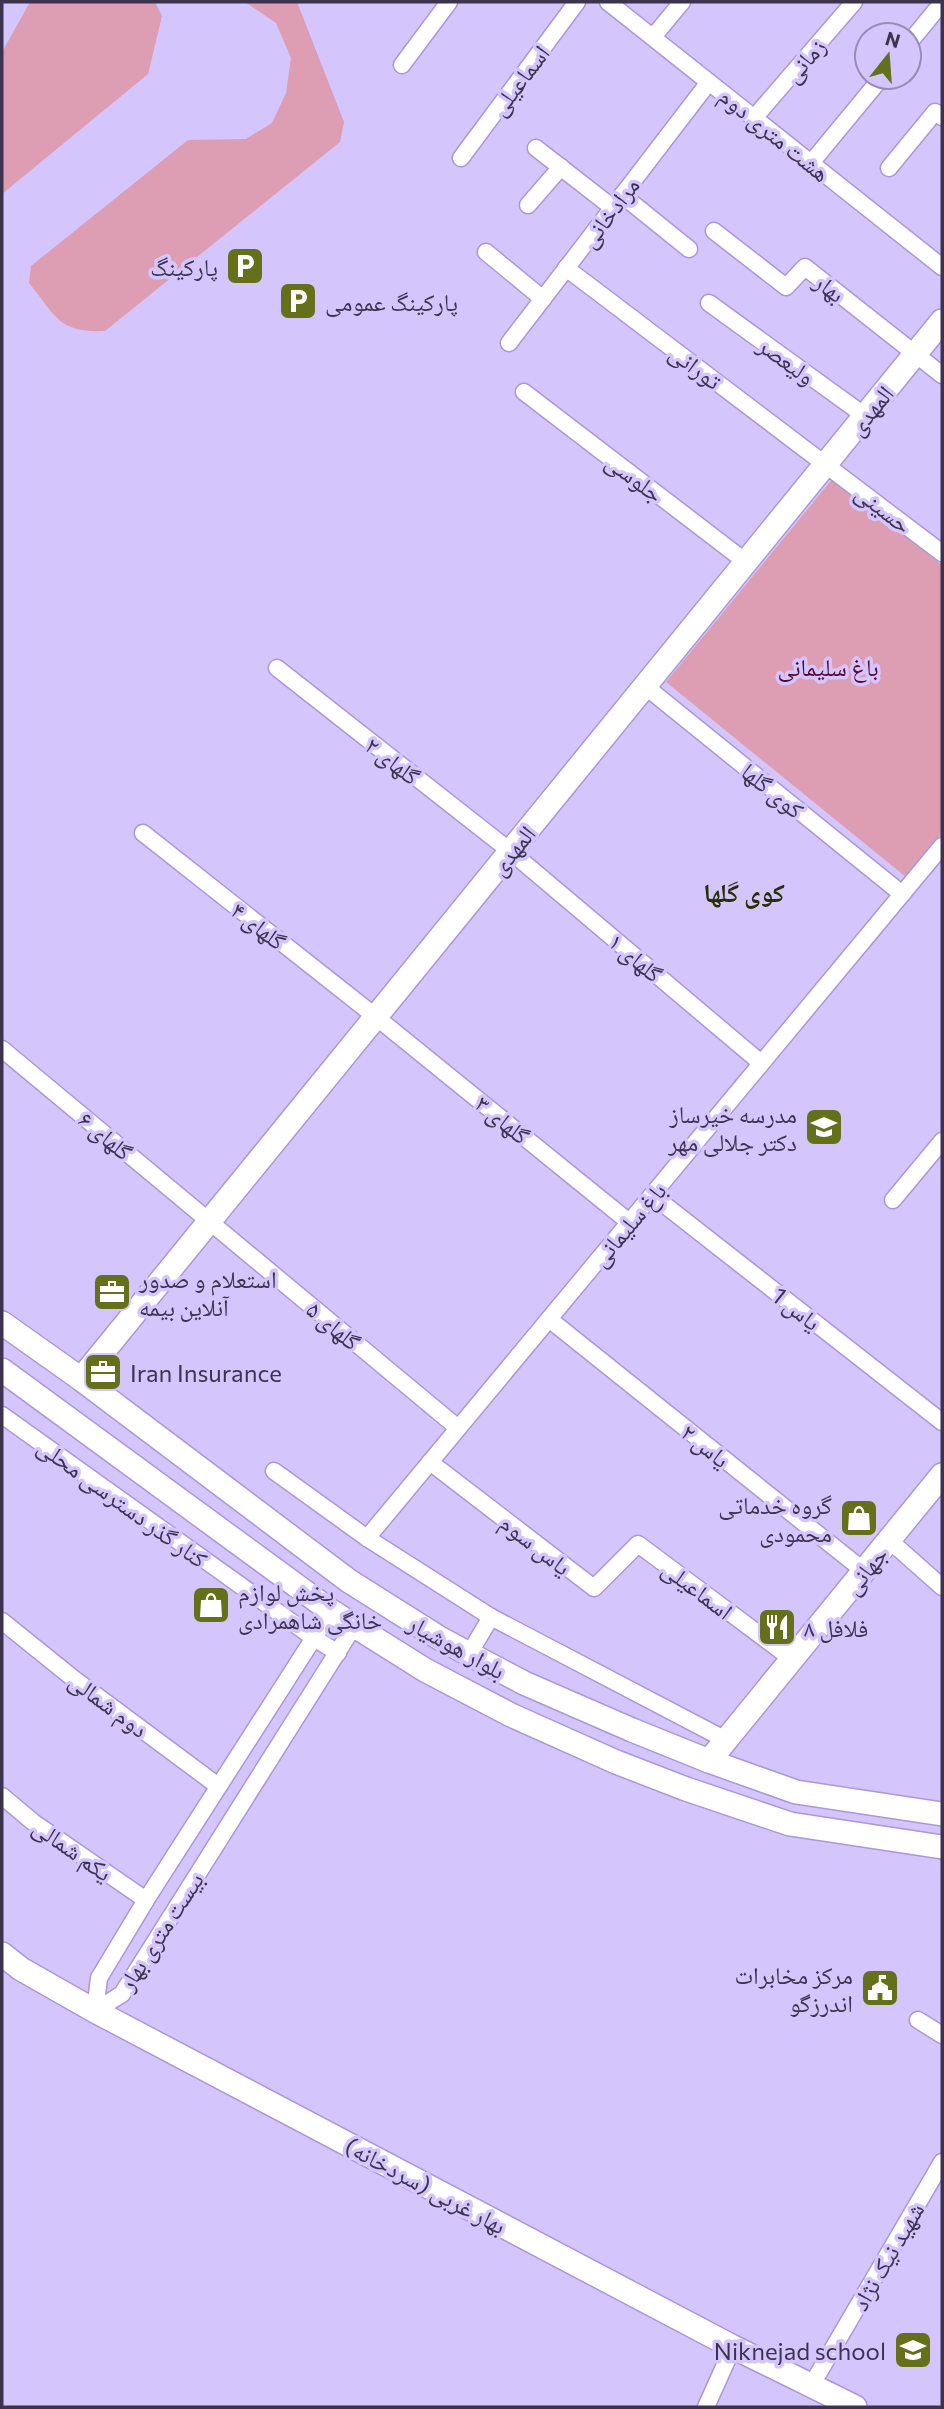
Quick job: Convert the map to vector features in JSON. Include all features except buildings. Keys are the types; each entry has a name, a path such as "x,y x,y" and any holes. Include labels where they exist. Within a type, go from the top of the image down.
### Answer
{"street":[{"path":"402,65 449,2"},
{"name":"اسماعیلی","path":"461,158 577,2"},
{"name":"هشت متری دوم","path":"608,2 942,267"},
{"path":"653,37 682,2"},
{"name":"زمانی","path":"754,118 854,2"},
{"path":"923,26 936,10"},
{"name":"مرادخانی","path":"509,343 709,82"},
{"path":"811,163 870,91"},
{"path":"889,168 935,112 942,117"},
{"path":"536,148 689,249"},
{"path":"528,205 561,167"},
{"name":"بهار","path":"714,231 786,286 805,267 915,354"},
{"path":"486,252 543,299"},
{"name":"تورانی","path":"566,268 827,463"},
{"name":"ولیعصر","path":"709,303 865,416"},
{"name":"المهدی","path":"81,1379 942,321"},
{"path":"915,354 942,375"},
{"name":"جلوسی","path":"524,392 746,562"},
{"name":"حسینی","path":"827,463 942,553"},
{"name":"گلهای ۲","path":"276,668 510,852"},
{"name":"کوی گلها","path":"645,686 902,894"},
{"name":"گلهای ۴","path":"143,833 376,1017"},
{"name":"باغ سلیمانی","path":"367,1538 942,846"},
{"name":"گلهای ۱","path":"510,852 761,1063"},
{"name":"گلهای ۳","path":"376,1017 629,1222"},
{"name":"گلهای ۶","path":"2,1049 209,1221"},
{"path":"893,1200 942,1141"},
{"name":"یاس 1","path":"652,1195 942,1422"},
{"name":"گلهای ۵","path":"209,1221 458,1428"},
{"name":"یاس ۲","path":"548,1319 864,1571"},
{"name":"بلوار هوشیار","path":"2,1323 81,1379 349,1581 441,1639 524,1683 709,1761 796,1792 942,1814"},
{"name":"بلوار هوشیار","path":"2,1370 331,1611 425,1670 510,1715 616,1762 790,1824 942,1847"},
{"name":"کنار گذر دسترسی محلی","path":"2,1415 313,1638 338,1653"},
{"name":"یاس سوم","path":"430,1462 594,1588 638,1544"},
{"path":"274,1471 367,1538 491,1617 726,1740"},
{"name":"جهانی","path":"709,1761 942,1475"},
{"path":"889,1540 942,1587"},
{"name":"اسماعیلی","path":"638,1544 792,1659"},
{"name":"بیست متری بهار","path":"95,2011 99,1978 331,1611"},
{"path":"469,1654 491,1617"},
{"name":"دوم شمالی","path":"2,1620 74,1679 218,1786"},
{"name":"بیست متری بهار","path":"95,2011 122,1994 354,1626"},
{"name":"یکم شمالی","path":"2,1796 33,1822 146,1900"},
{"name":"بهار غربی (سردخانه)","path":"2,1954 21,1969 95,2011 733,2347 819,2396 855,2407"},
{"path":"918,2020 942,2035"},
{"name":"شهید نیک نژاد","path":"819,2396 942,2162"},
{"path":"706,2407 733,2347"}],"green space":[{"path":"30,2 155,2 162,16 148,74 2,194 2,52"},
{"path":"245,2 297,2 344,122 340,142 105,331 89,331 67,325 53,313 29,283 31,266 188,140 246,139 272,123 286,93 291,58 276,23"},
{"name":"باغ سلیمانی","path":"834,477 942,565 942,833 906,877 666,682"}],"place":[{"name":"پارکینگ","path":"245,266"},
{"name":"پارکینگ عمومی","path":"298,301"},
{"name":"مدرسه خیرساز دکتر جلالی مهر","path":"824,1127"},
{"name":"استعلام و صدور آنلاین بیمه","path":"112,1292"},
{"name":"Iran Insurance","path":"103,1372"},
{"name":"گروه خدماتی محمودی","path":"859,1518"},
{"name":"پخش لوازم خانگی شاهمرادی","path":"211,1605"},
{"name":"فلافل ۸","path":"777,1627"},
{"name":"مرکز مخابرات اندرزگو","path":"880,1988"},
{"name":"Niknejad school","path":"913,2350"}],"district":[{"name":"کوی گلها","path":"744,891"}]}
